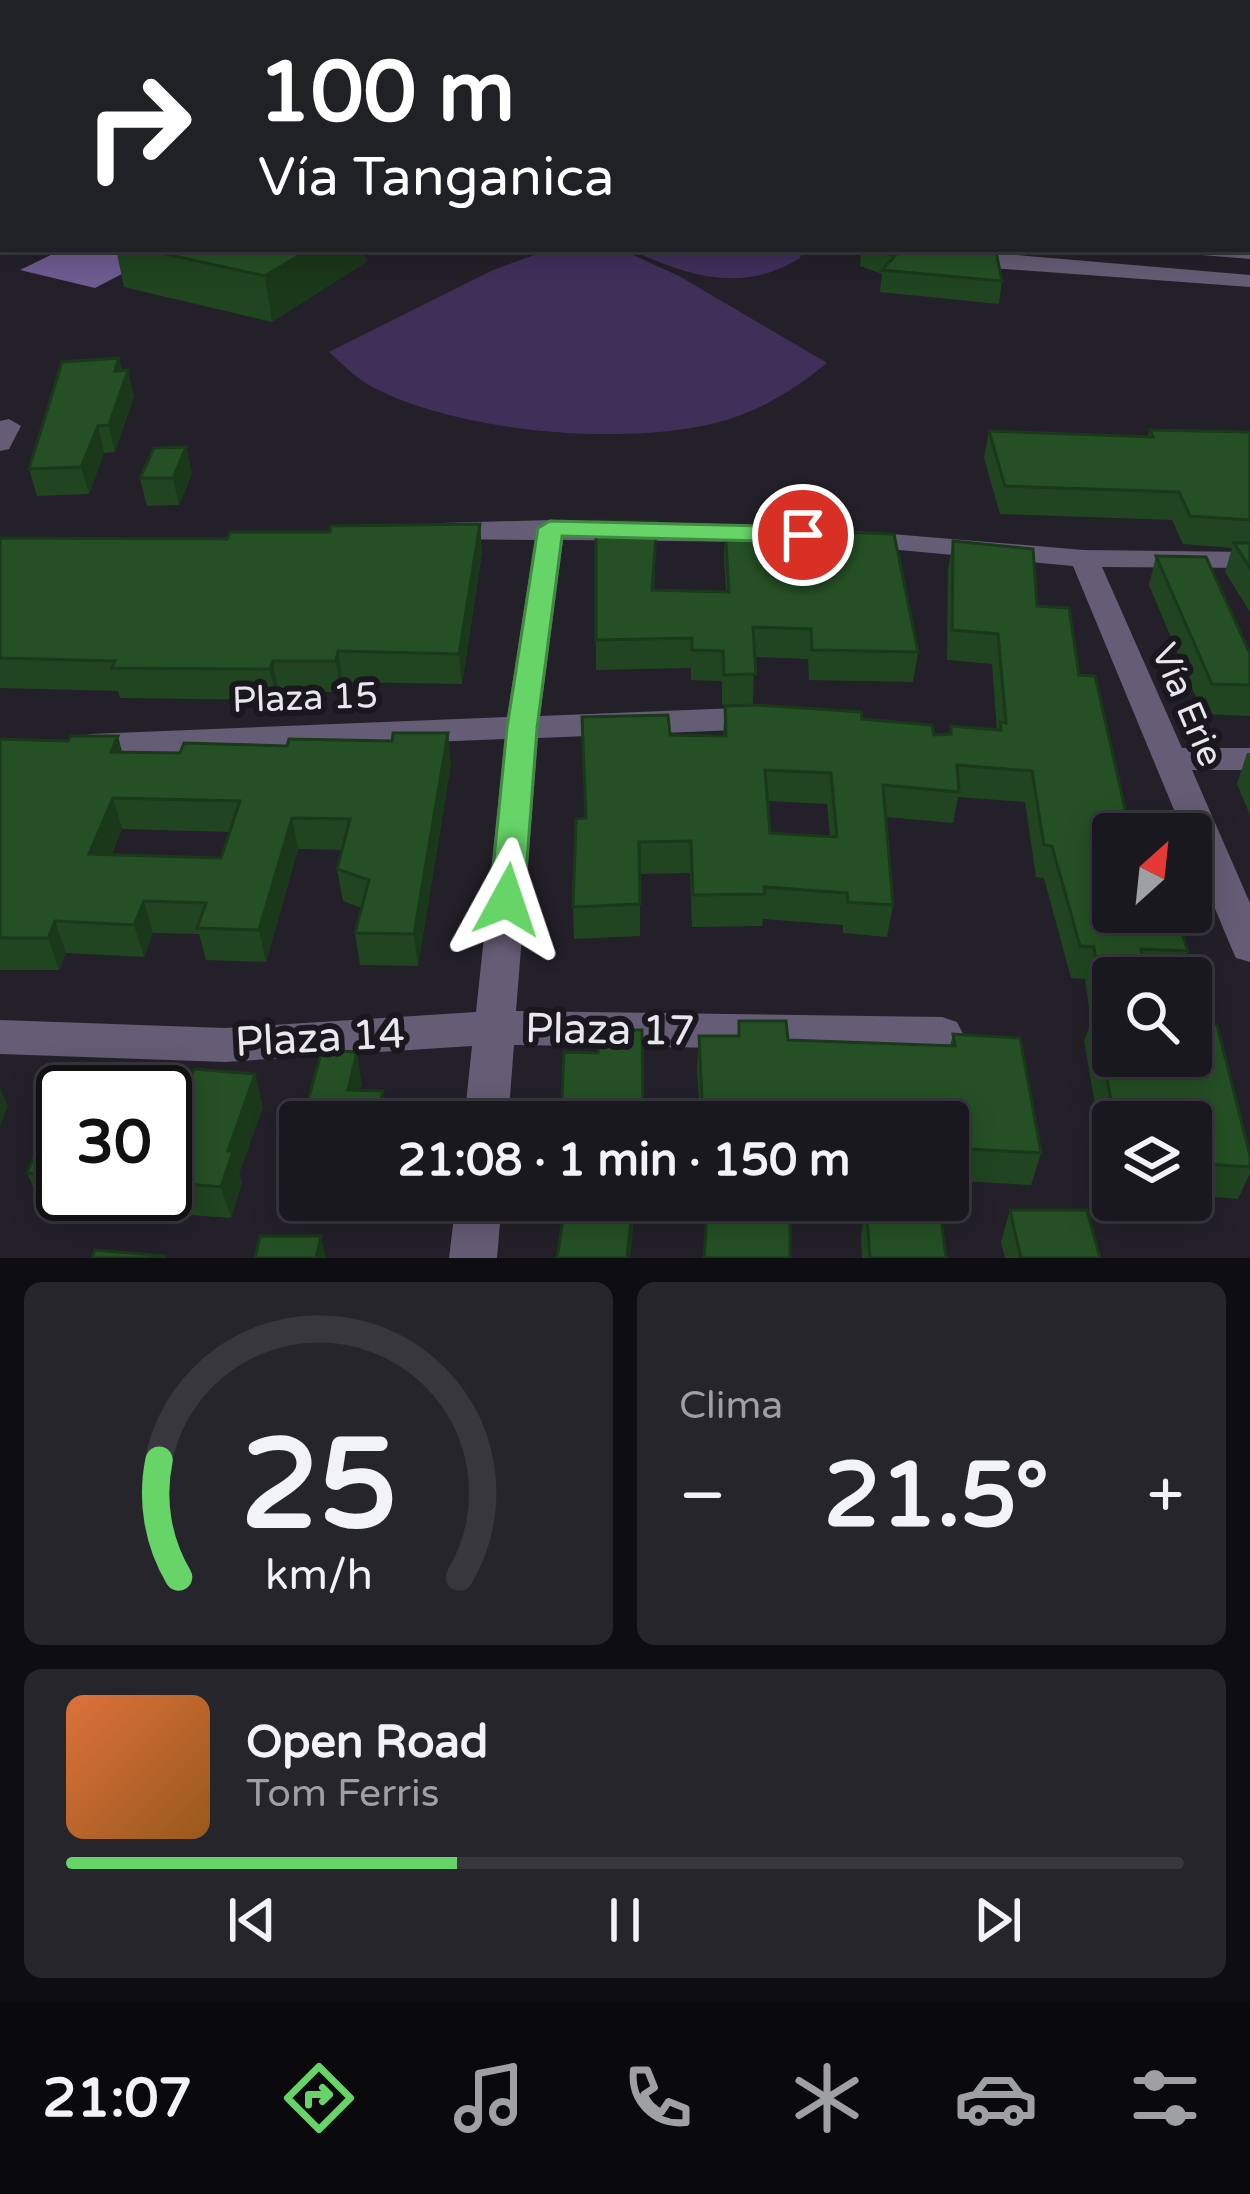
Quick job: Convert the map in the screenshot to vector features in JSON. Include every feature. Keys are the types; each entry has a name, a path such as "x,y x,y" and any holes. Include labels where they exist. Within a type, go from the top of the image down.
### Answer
{"street":[{"path":"962,252 979,261 1250,281"},
{"path":"488,1101 522,728 550,528"},
{"path":"413,532 550,528 814,536 1084,558 1250,560"},
{"name":"Vía Erie","path":"1084,558 1250,947"},
{"name":"Plaza 15","path":"91,745 806,718"},
{"path":"1167,759 1250,759"},
{"name":"Plaza 17","path":"495,1028 941,1034"},
{"name":"Plaza 14","path":"0,1037 225,1045 495,1028"},
{"path":"473,1258 477,1221"}],"shaded area":[{"path":"57,252 164,252 95,288 20,270"},
{"path":"543,252 627,252 679,276 827,363 786,392 741,415 702,426 603,434 550,432 446,414 364,382 329,352 493,270"},
{"path":"636,252 802,252 800,258 756,276 714,277 671,267"}],"building":[{"path":"157,252 305,252 265,276"},
{"path":"884,252 996,252 1002,281 882,270 895,256"},
{"path":"119,358 115,371 128,370 109,425 98,426 81,467 29,469 62,362"},
{"path":"1150,430 1250,432 1250,520 1190,516 1179,492 1005,486 989,431 1153,437"},
{"path":"186,447 173,478 140,478 154,448"},
{"path":"596,521 657,522 652,590 729,592 725,528 894,534 918,652 812,650 811,629 753,627 756,674 724,675 723,651 692,650 692,638 596,640"},
{"path":"480,524 459,654 338,651 336,661 273,661 270,669 112,668 115,661 0,658 0,538 227,539 230,532 330,532 331,526"},
{"path":"953,541 1033,549 1037,606 1069,608 1079,675 1095,676 1126,813 1092,813 1092,933 1182,933 1188,951 1141,949 1142,957 1095,957 1094,947 1080,946 1052,846 1044,845 1032,771 957,765 959,792 883,785 893,905 848,902 847,893 764,887 765,894 693,895 691,841 639,842 640,904 573,907 576,819 586,818 582,717 668,715 670,735 726,736 725,706 758,705 861,712 862,719 932,725 934,735 951,734 951,726 1001,730 1000,722 1006,723 998,634 952,630","holes":["765,770 831,773 837,837 770,833"]},
{"path":"1234,543 1250,543 1250,568"},
{"path":"1156,556 1206,557 1250,654 1250,685 1212,684"},
{"path":"393,733 448,733 414,934 355,933 369,880 337,869 350,819 292,818 259,930 197,928 206,903 144,901 134,925 55,921 48,938 0,938 0,739 68,741 71,736 118,736 111,752 180,753 184,743 287,746 289,739 392,741","holes":["113,798 240,801 221,858 89,854"]},
{"path":"739,1021 786,1021 788,1040 955,1046 953,1034 1020,1038 1041,1153 969,1149 969,1101 702,1101 699,1036 739,1036"},
{"path":"1212,1024 1217,1025 1250,1167 1212,1164 1212,1101 1111,1101 1107,1077 1212,1077"},
{"path":"599,1030 642,1030 643,1101 562,1101 564,1052 598,1053"},
{"path":"322,1050 357,1052 348,1090 383,1091 381,1101 308,1101"},
{"path":"194,1069 255,1074 228,1151 233,1151 221,1187 192,1184"},
{"path":"36,1152 36,1174 27,1173"},
{"path":"1010,1210 1087,1210 1100,1258 1021,1258"},
{"path":"563,1221 631,1221 627,1258 557,1258"},
{"path":"707,1221 790,1223 790,1258 704,1258"},
{"path":"867,1221 941,1221 946,1258 870,1258"},
{"path":"260,1236 321,1236 316,1258 255,1258"},
{"path":"95,1250 165,1256 92,1258"}],"route":[{"path":"507,900 522,728 550,528 803,535"}]}
